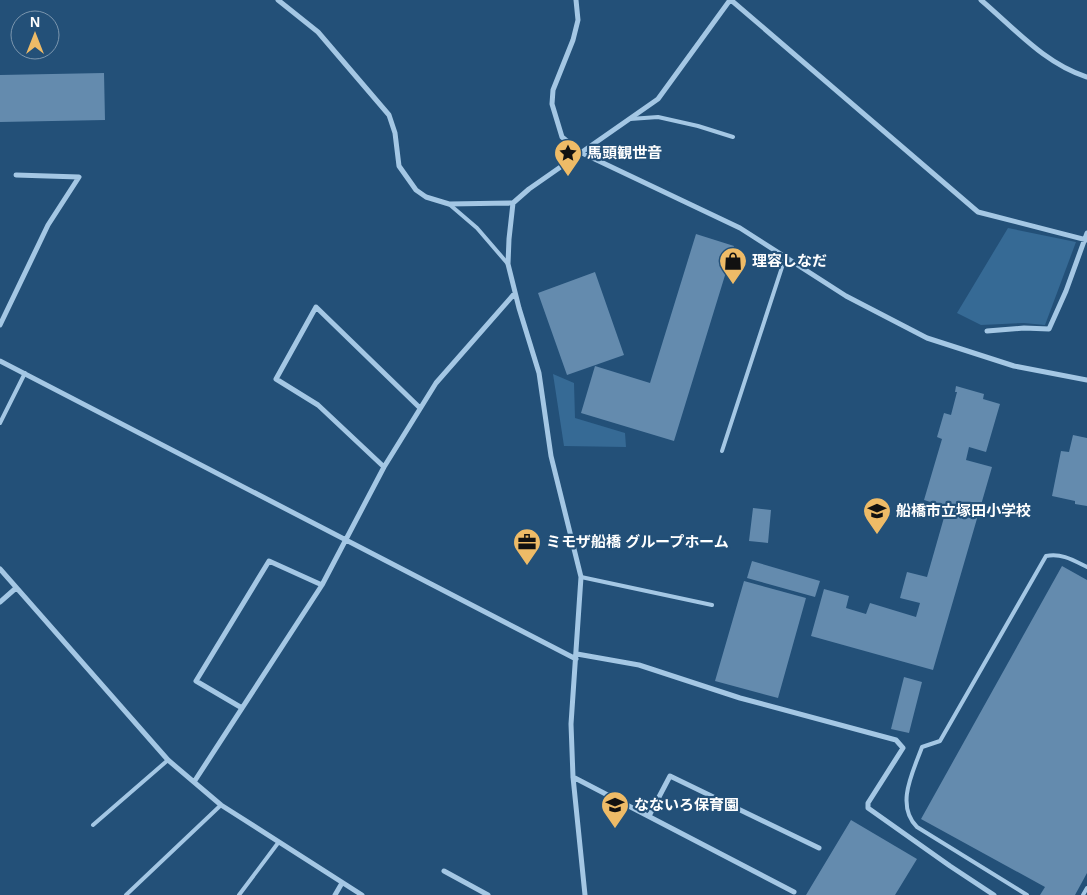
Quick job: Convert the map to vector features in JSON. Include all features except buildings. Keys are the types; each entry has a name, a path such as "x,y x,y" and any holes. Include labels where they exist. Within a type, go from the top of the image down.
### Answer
{"street":[{"path":"278,0 318,32 389,114 395,133 400,166 416,190 426,197 449,204 513,203"},
{"path":"576,0 578,20 573,40 553,90 552,104 562,136 582,153 740,228 846,296 927,338 1014,366 1087,380"},
{"path":"585,895 573,777 571,724 581,577 552,456 539,372 508,264 513,203 528,189 658,99 731,0 978,212 1086,240"},
{"path":"981,0 1048,58 1071,72 1087,77"},
{"path":"0,325 48,225 79,177 16,175"},
{"path":"987,331 1024,328 1048,329 1066,291 1087,233"},
{"path":"194,782 322,585 384,467 436,383 515,293"},
{"path":"384,467 318,405 276,379 316,307 420,408"},
{"path":"0,361 346,540 576,656 639,665 740,698 896,740 903,748 868,803 868,808 994,895"},
{"path":"242,708 196,681 269,561 322,585"},
{"path":"0,569 168,760 221,805 362,895"},
{"path":"0,602 16,588"},
{"path":"649,816 670,776 819,848"},
{"path":"573,777 794,892"},
{"path":"444,871 488,895"},
{"path":"335,895 342,883"}],"lane":[{"path":"630,119 658,117 733,136"},
{"path":"449,204 477,228 508,264"},
{"path":"722,451 785,258"},
{"path":"0,423 25,374"},
{"path":"1027,895 917,827 910,820 906,804 908,788 922,747 940,741 1046,556 1056,554 1065,556 1087,567"},
{"path":"581,577 712,605"},
{"path":"93,825 168,760"},
{"path":"126,895 221,805"},
{"path":"239,895 278,842"},
{"path":"1083,895 1087,888"}],"shaded area":[{"path":"1008,228 1076,242 1045,325 1024,323 981,325 957,313"},
{"path":"553,374 574,383 575,418 625,433 626,447 564,446"}],"place":[{"name":"馬頭観世音","path":"568,177"},
{"name":"理容しなだ","path":"733,285"},
{"name":"船橋市立塚田小学校","path":"877,535"},
{"name":"ミモザ船橋 グループホーム","path":"527,566"},
{"name":"なないろ保育園","path":"615,829"}]}
